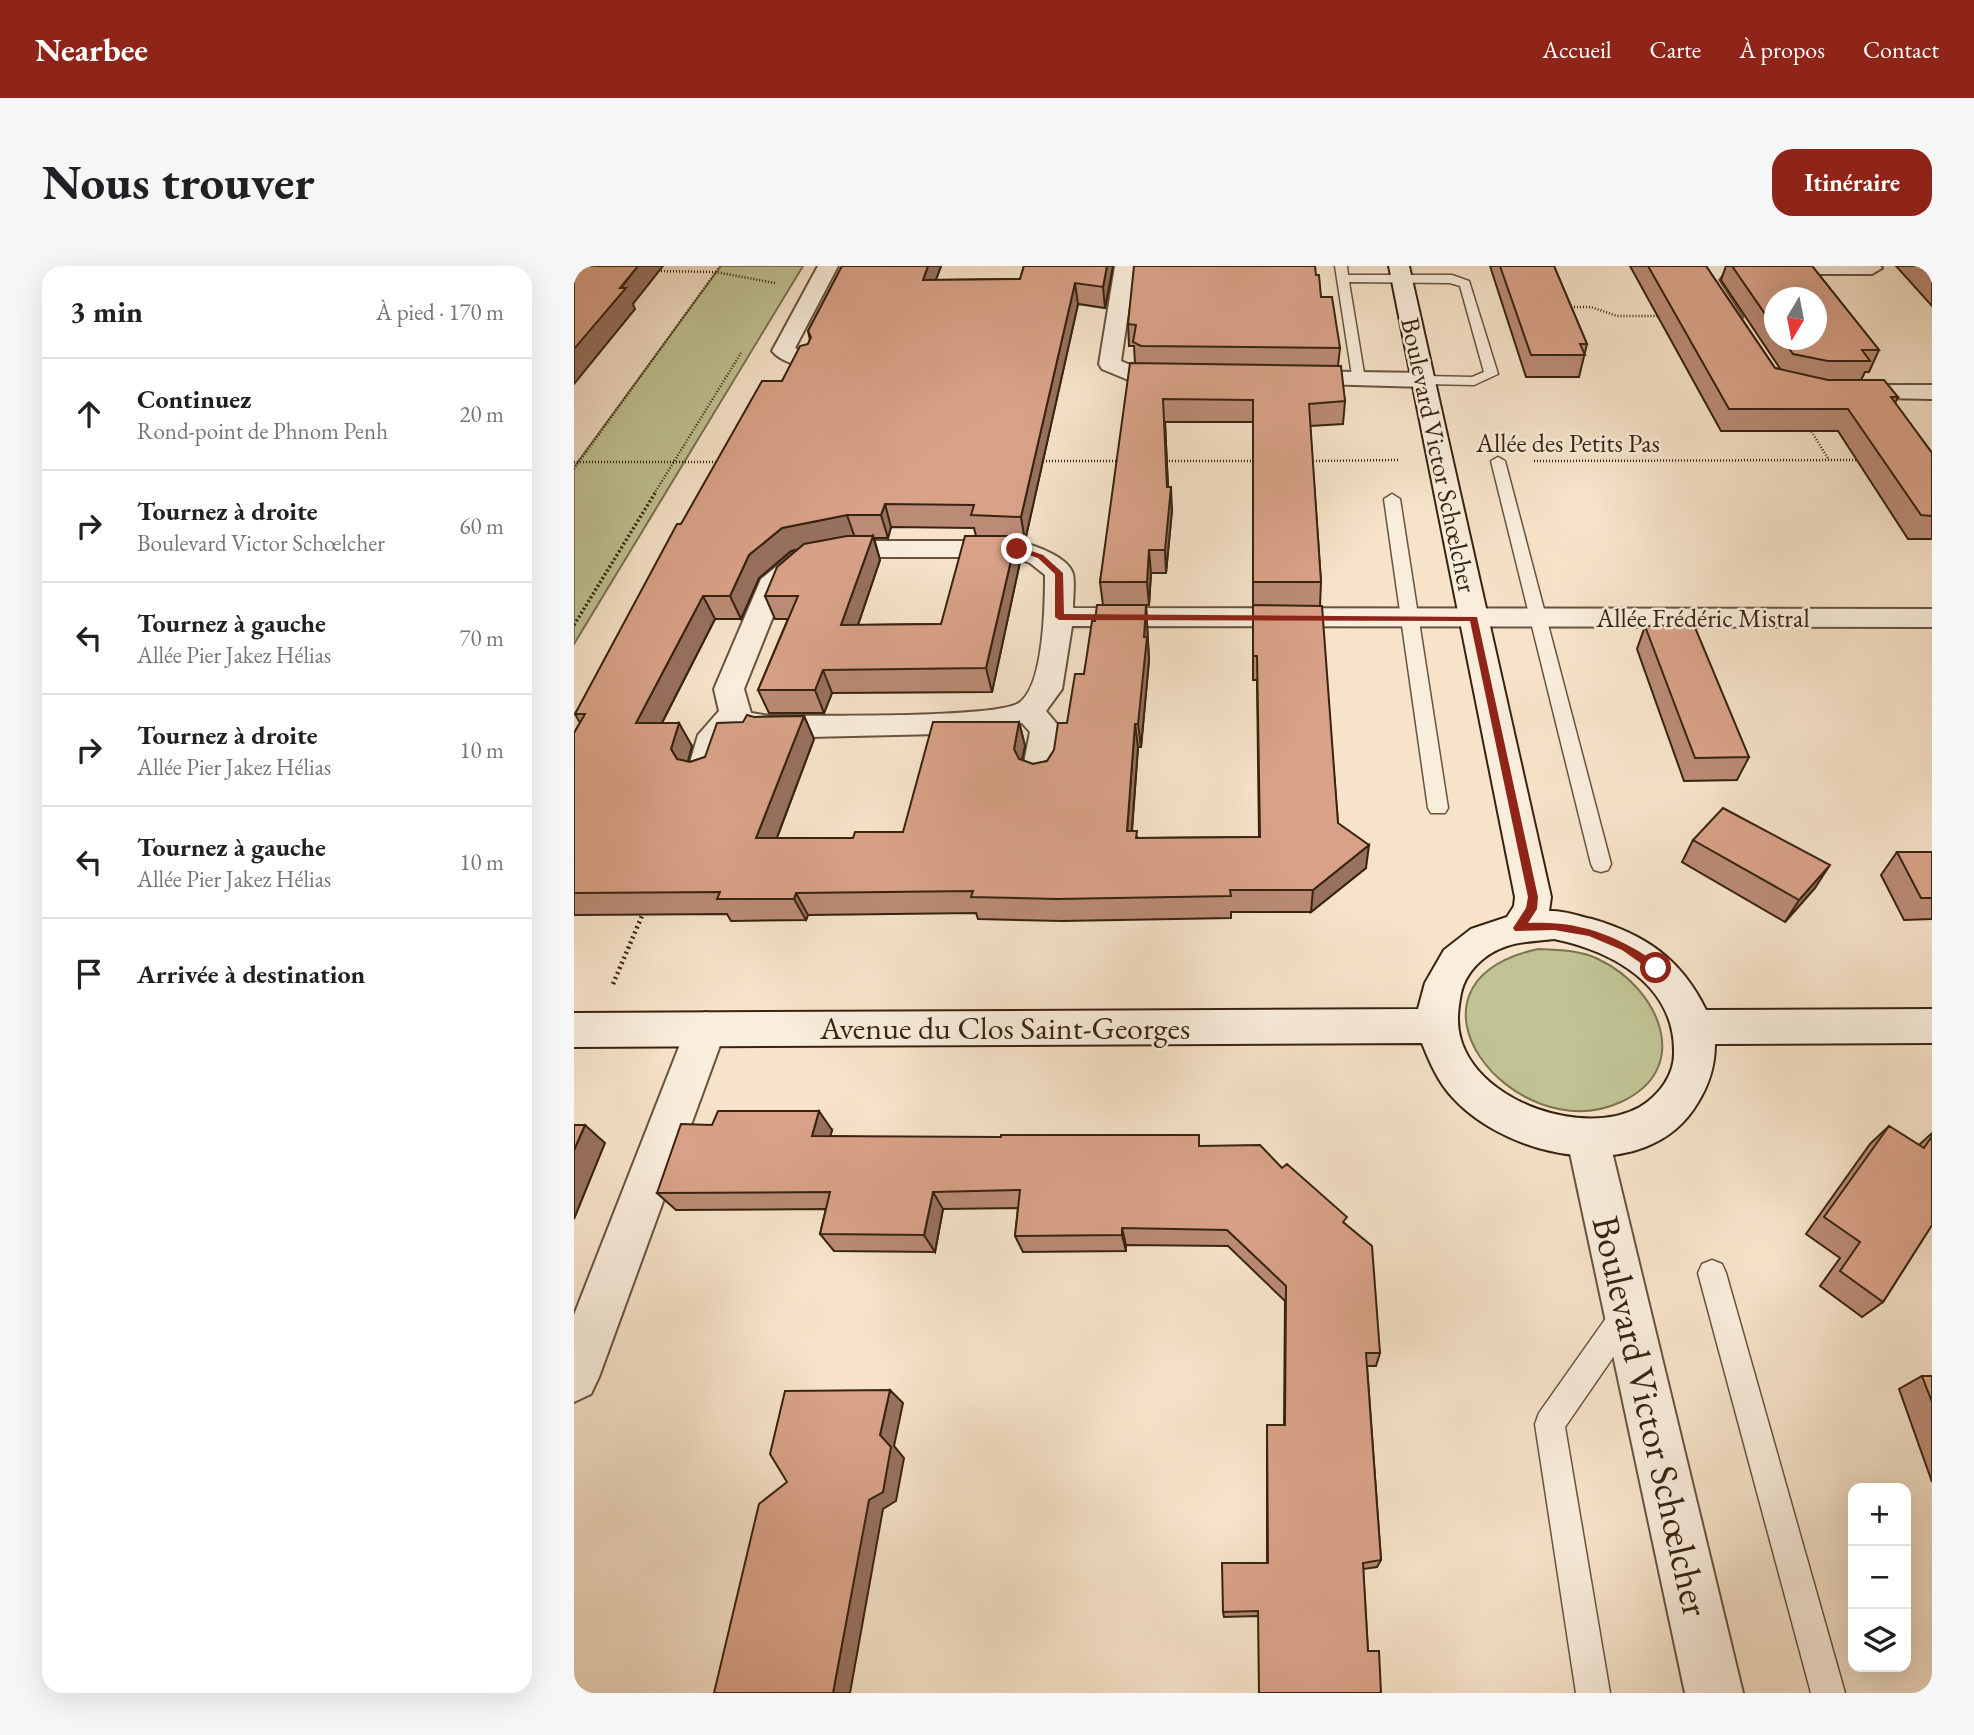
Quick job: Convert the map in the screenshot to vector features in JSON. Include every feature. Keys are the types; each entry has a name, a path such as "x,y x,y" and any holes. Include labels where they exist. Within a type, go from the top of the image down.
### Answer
{"street":[{"path":"806,360 783,351 828,266"},
{"path":"1125,266 1111,364 1138,377 1206,377"},
{"path":"1745,337 1708,280 1718,267 1872,268"},
{"name":"Boulevard Victor Schœlcher","path":"1400,272 1533,897 1531,909 1519,928"},
{"path":"1275,378 1425,380"},
{"path":"1819,393 1932,392"},
{"path":"855,549 1017,549 1040,556 1059,573 1059,617 1046,689 1029,711 984,722 765,727 734,712 729,689 771,585 803,559 855,549"},
{"name":"Allée Frédéric Mistral","path":"1059,617 1932,618"},
{"path":"1029,711 1046,730 1039,773"},
{"path":"703,771 714,735 734,712"},
{"path":"1554,925 1591,932 1626,947 1656,968 1679,996 1693,1027 1696,1060 1686,1091 1663,1117 1629,1133 1588,1139 1545,1133 1504,1116 1471,1091 1448,1060 1437,1026 1438,998 1448,972 1466,951 1490,936 1519,928 1554,925"},
{"name":"Avenue du Clos Saint-Georges","path":"584,1029 1437,1026"},
{"path":"1693,1027 1932,1026"},
{"path":"574,1377 706,1030"},
{"name":"Boulevard Victor Schœlcher","path":"1588,1139 1714,1693"}],"lane":[{"path":"1358,379 1342,272 1400,272 1452,279 1465,284 1491,373 1475,381 1425,380"},
{"path":"1498,461 1601,864"},
{"path":"1392,499 1438,808"},
{"path":"1713,1273 1828,1693"},
{"path":"1592,1693 1550,1423 1628,1311"}],"path":[{"path":"574,469 576,462 720,266"},
{"path":"649,271 716,272 816,288"},
{"path":"1564,307 1591,307 1617,316 1730,315"},
{"path":"574,625 747,344"},
{"path":"1804,419 1829,460"},
{"name":"Allée des Petits Pas","path":"1300,461 1441,460"},
{"name":"Allée des Petits Pas","path":"1498,461 1868,460"},
{"path":"1035,461 1133,461"},
{"path":"1161,461 1258,461"},
{"path":"576,462 729,462"},
{"path":"584,1029 646,907"}],"green space":[{"path":"721,266 803,266 574,644 574,467"},
{"path":"1538,949 1570,951 1600,960 1621,973 1638,989 1652,1008 1660,1029 1662,1050 1657,1069 1644,1087 1621,1102 1580,1111 1540,1104 1506,1084 1480,1057 1467,1026 1470,995 1492,968"}],"building":[{"path":"574,266 638,266 620,288 626,288 574,349"},
{"path":"842,266 928,266 923,280 1020,279 1024,266 1107,266 1103,287 1075,283 1021,517 971,515 974,505 885,504 881,515 847,515 782,528 749,555 730,596 703,596 636,723 679,723 671,749 677,759 690,762 705,757 717,723 743,722 747,715 804,716 756,838 853,838 855,832 903,832 933,722 1019,722 1014,749 1019,759 1033,764 1047,761 1054,750 1058,723 1067,723 1075,674 1084,674 1097,605 1146,605 1144,637 1147,637 1138,724 1135,724 1127,831 1137,831 1136,838 1260,837 1257,656 1253,656 1253,605 1322,606 1338,823 1369,845 1313,890 1230,890 1231,896 1057,899 971,897 973,891 796,893 794,899 717,899 720,892 574,893 574,733 585,714 575,714 677,524 681,524 762,381 782,381 800,346 808,344 811,337 808,331"},
{"path":"1134,266 1315,266 1316,275 1319,275 1321,297 1332,297 1340,348 1141,346 1133,342 1136,325 1128,324"},
{"path":"1500,266 1554,266 1587,344 1580,344 1585,355 1531,355"},
{"path":"1648,266 1706,266 1775,368 1828,380 1884,380 1898,397 1891,397 1932,453 1932,516 1921,515 1848,409 1729,409"},
{"path":"1732,266 1812,266 1879,350 1862,350 1870,361 1828,361 1793,354 1790,350 1827,350 1827,287 1764,287 1764,312"},
{"path":"1924,266 1932,266 1932,274"},
{"path":"1130,363 1341,366 1345,401 1309,404 1321,582 1253,582 1253,400 1163,399 1167,487 1171,487 1165,550 1149,550 1147,582 1100,582"},
{"path":"847,536 873,536 841,625 941,624 965,536 1009,536 1016,539 986,668 823,670 815,690 758,690 798,596 765,596 777,567 804,544"},
{"path":"1694,625 1749,757 1695,758 1645,626"},
{"path":"1723,808 1830,865 1799,900 1693,840"},
{"path":"1897,852 1932,852 1932,898 1921,898"},
{"path":"718,1111 819,1111 812,1136 1199,1135 1199,1146 1260,1145 1282,1168 1287,1164 1347,1217 1343,1222 1372,1246 1380,1353 1366,1353 1381,1560 1363,1563 1368,1651 1379,1651 1381,1693 1259,1693 1258,1611 1223,1612 1222,1563 1268,1563 1267,1425 1285,1425 1286,1286 1227,1230 1122,1228 1122,1235 1015,1236 1020,1190 933,1192 924,1235 820,1234 830,1192 657,1193 681,1124 712,1125"},
{"path":"574,1125 585,1125 574,1150"},
{"path":"1889,1126 1924,1148 1932,1136 1932,1225 1883,1302 1840,1271 1860,1242 1824,1217"},
{"path":"1922,1376 1932,1376 1932,1402"},
{"path":"890,1390 880,1435 891,1447 883,1492 869,1500 833,1693 714,1693 759,1504 787,1482 770,1454 785,1391"}],"route":[{"path":"1017,549 1040,556 1059,573 1059,617 1474,618 1533,897 1531,909 1519,928 1554,925 1591,932 1626,947 1656,968"}]}
